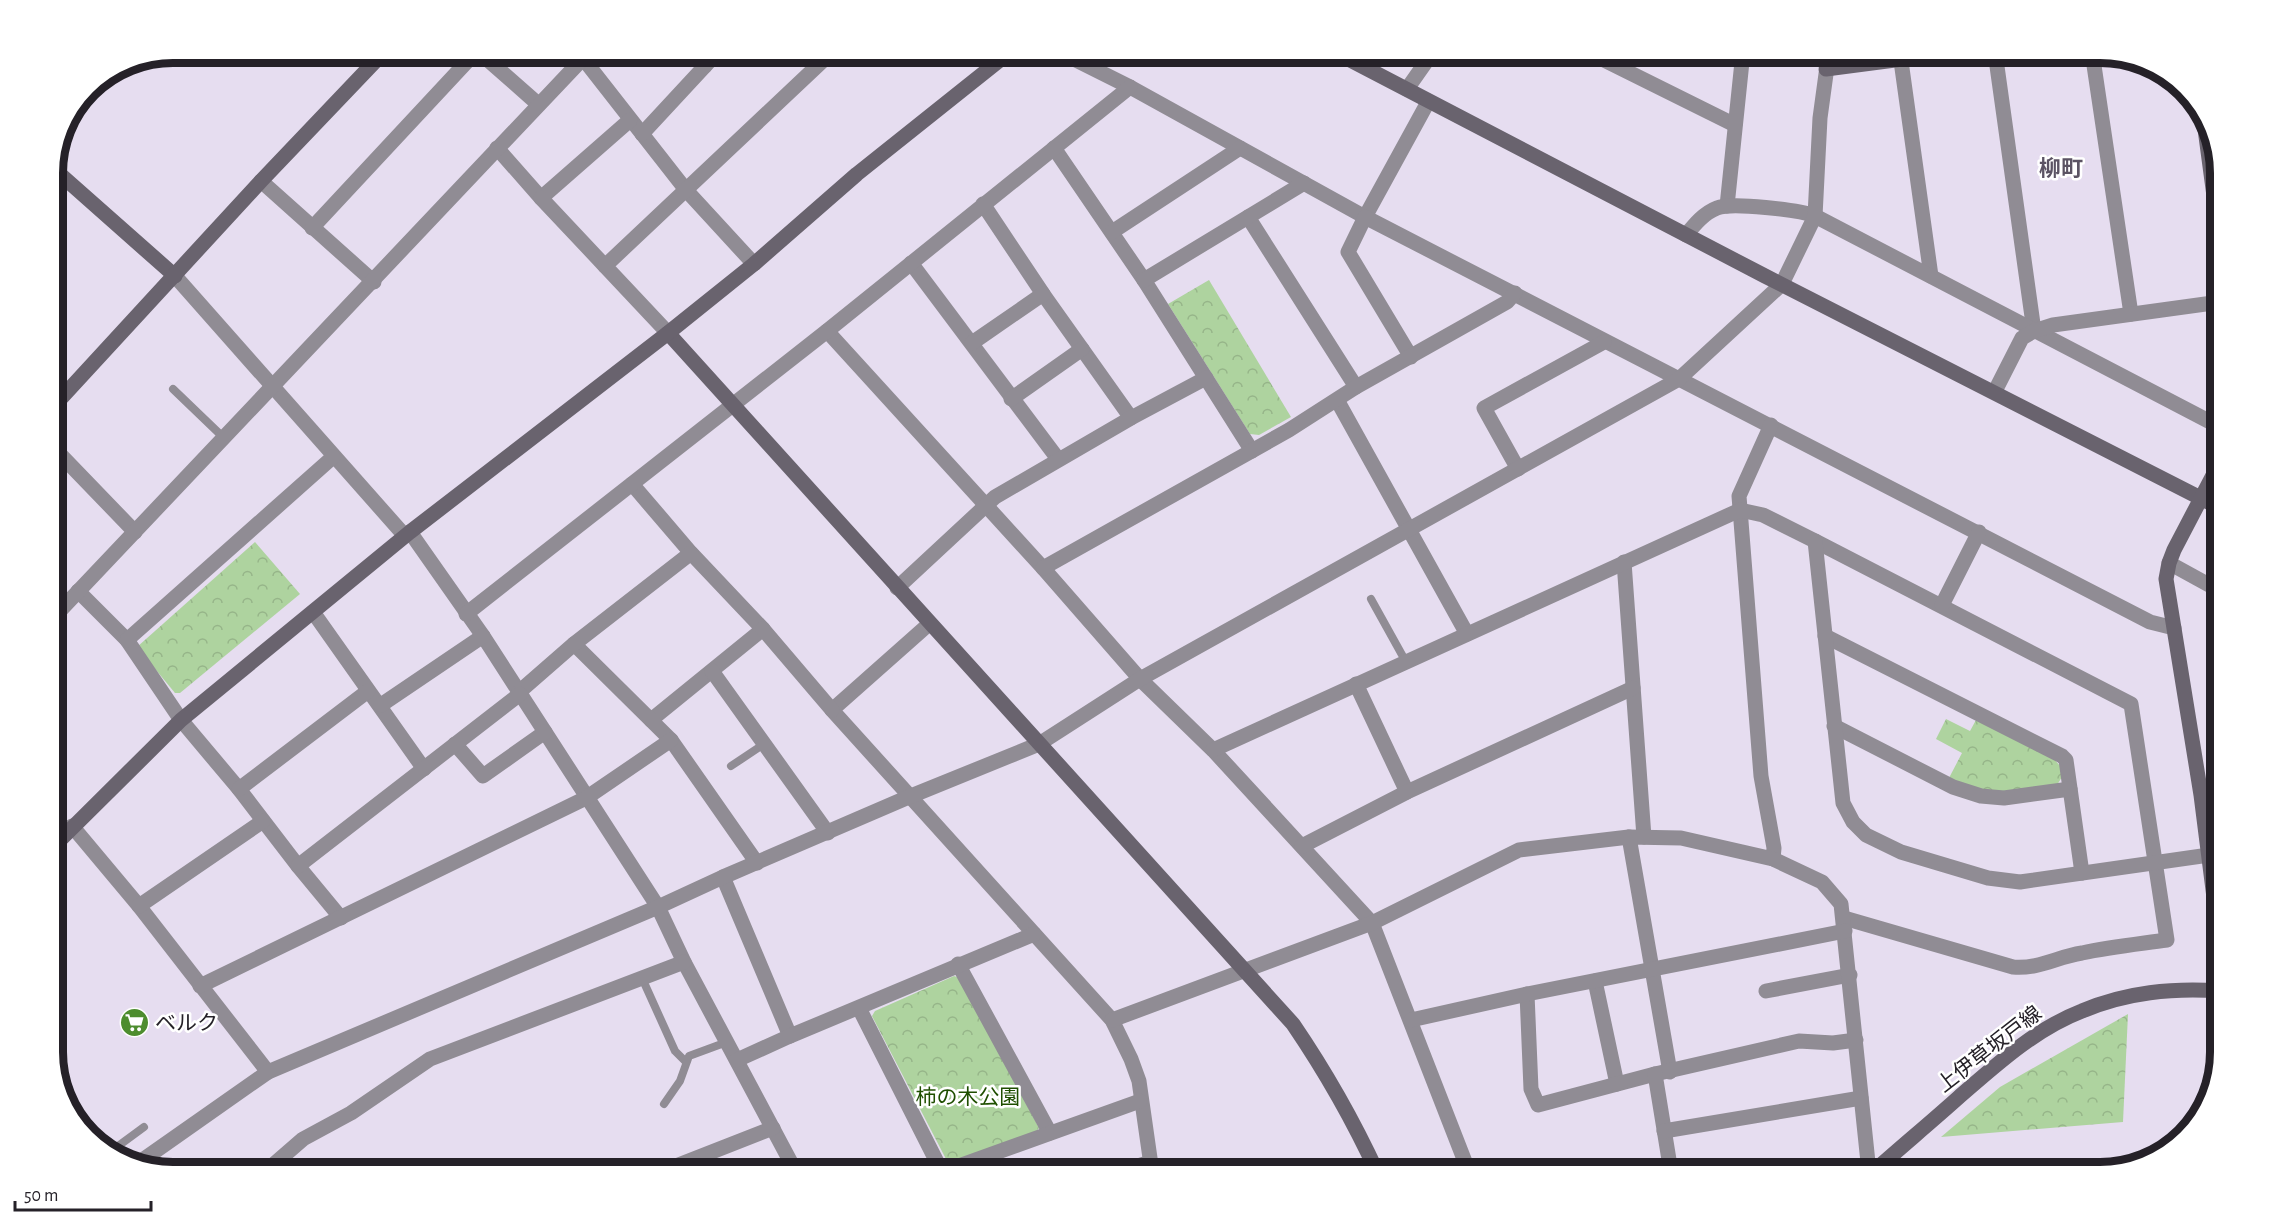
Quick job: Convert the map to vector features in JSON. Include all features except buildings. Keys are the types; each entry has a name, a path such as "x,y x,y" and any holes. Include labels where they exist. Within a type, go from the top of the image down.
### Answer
{"street":[{"path":"63,396 261,181 374,63"},
{"path":"312,228 467,63"},
{"path":"490,63 538,104"},
{"path":"63,607 271,386 374,282 575,63"},
{"path":"589,63 630,120 686,190 754,264"},
{"path":"702,63 705,66"},
{"path":"642,134 708,63"},
{"path":"605,266 820,63"},
{"path":"63,836 181,720 407,534 754,264 857,174 996,63"},
{"path":"1082,63 1130,87 1365,217 1515,293 1604,342 1979,532 2150,622 2174,628"},
{"path":"1356,63 1686,235 2210,502"},
{"path":"1407,89 1425,63"},
{"path":"1610,63 1735,125"},
{"path":"1727,206 1742,63"},
{"path":"145,1158 268,1072 658,907 911,796 1039,744 1140,679 1678,379 1782,284 1815,216 1820,118 1827,63"},
{"path":"1826,69 1882,63"},
{"path":"1901,63 1931,276"},
{"path":"1997,63 2034,331"},
{"path":"2094,63 2131,314"},
{"path":"466,614 827,331 1130,87"},
{"path":"1411,357 1348,252 1428,102"},
{"path":"541,198 630,120"},
{"path":"497,148 734,404 929,624 1293,1024 1320,1064 1373,1162"},
{"path":"1054,148 1144,279 1252,451"},
{"path":"1112,232 1240,148"},
{"path":"2208,151 2210,166"},
{"path":"63,177 175,276 333,457 407,534 483,636 658,907 684,962 790,1162"},
{"path":"261,181 374,282"},
{"path":"1144,279 1304,183"},
{"path":"983,204 1043,294 1131,418"},
{"path":"1686,235 1709,212 1727,206 1802,211 2210,423"},
{"path":"1248,217 1356,387"},
{"path":"911,262 1058,459"},
{"path":"1043,568 1252,451 1356,387 1507,302 1515,293"},
{"path":"972,343 1043,294"},
{"path":"1995,391 2022,338 2034,331 2052,325 2210,303"},
{"path":"827,331 1043,568 1140,679 1213,750 1372,923 1412,1020 1465,1162"},
{"path":"1518,469 1484,408 1604,342"},
{"path":"1011,399 1082,349"},
{"path":"897,588 995,497 1058,459 1206,378"},
{"path":"1337,400 1467,634"},
{"path":"1771,426 1739,496 1761,776 1774,848 1773,859"},
{"path":"63,457 135,532"},
{"path":"127,640 333,457"},
{"path":"1815,541 1843,803 1853,822 1866,835 1901,852 1988,878 2020,882 2210,855 2166,579 2169,563 2210,482"},
{"path":"632,484 691,553 762,629 832,710 1112,1020 1139,1081 1150,1162"},
{"path":"1213,750 1740,510 1763,515 2131,704 2167,940 2080,953 2040,966 2013,967 1844,924 1653,969 1412,1020"},
{"path":"1942,605 1979,532"},
{"path":"298,866 520,693 574,644 691,553"},
{"path":"1624,562 1633,688 1637,837 1653,969 1662,1073 1664,1131 1669,1162"},
{"path":"2169,563 2210,586"},
{"path":"78,591 127,640 181,720 341,918"},
{"path":"313,612 368,691 381,705 424,769"},
{"path":"832,710 929,624"},
{"path":"651,720 762,629"},
{"path":"381,705 483,636"},
{"path":"1825,636 2062,756 2066,760 2082,873"},
{"path":"574,644 671,740 757,863"},
{"path":"712,671 828,833"},
{"path":"1356,684 1407,792"},
{"path":"1302,846 1407,792 1633,688"},
{"path":"239,789 368,691"},
{"path":"1834,726 1953,787 1981,796 2004,798 2070,789"},
{"path":"455,744 483,776 545,732"},
{"path":"200,986 586,798 671,740"},
{"path":"139,906 263,820"},
{"path":"72,826 139,906 268,1072"},
{"path":"1112,1020 1372,923 1519,850 1637,837 1681,838 1773,859 1822,882 1841,904 1870,1162"},
{"path":"723,877 790,1036"},
{"path":"737,1060 958,964 1034,934"},
{"path":"277,1162 303,1139 351,1113 430,1059 684,962"},
{"path":"958,964 1050,1133"},
{"path":"1766,991 1850,975"},
{"path":"1595,981 1617,1084"},
{"name":"上伊草坂戸線","path":"1884,1162 1988,1072 2057,1022 2120,998 2156,991 2210,990"},
{"path":"1527,994 1531,1089 1538,1104 1799,1041 1833,1043 1856,1040"},
{"path":"859,1008 936,1162"},
{"path":"1664,1131 1861,1098"},
{"path":"972,1162 1140,1101"},
{"path":"686,1162 772,1128"}],"lane":[{"path":"173,389 224,438"},
{"path":"1371,599 1406,662"},
{"path":"731,766 764,744"},
{"path":"642,978 675,1051 686,1062"},
{"path":"664,1104 680,1081 689,1056 727,1042"},
{"path":"117,1146 144,1126"}],"green space":[{"path":"1209,280 1291,417 1259,435 1250,434 1168,304"},
{"path":"255,542 300,594 180,693 175,693 137,647"},
{"path":"1946,719 1970,731 1976,720 2054,759 2061,767 2062,777 2057,785 2004,793 1980,790 1949,778 1962,753 1936,739"},
{"name":"柿の木公園","path":"954,976 960,978 1039,1128 1036,1132 955,1162 947,1161 872,1016 875,1011"},
{"path":"2128,1014 2123,1122 1941,1137 2000,1087"}],"place":[{"name":"ベルク","path":"134,1023"}],"district":[{"name":"柳町","path":"2061,168"}]}
